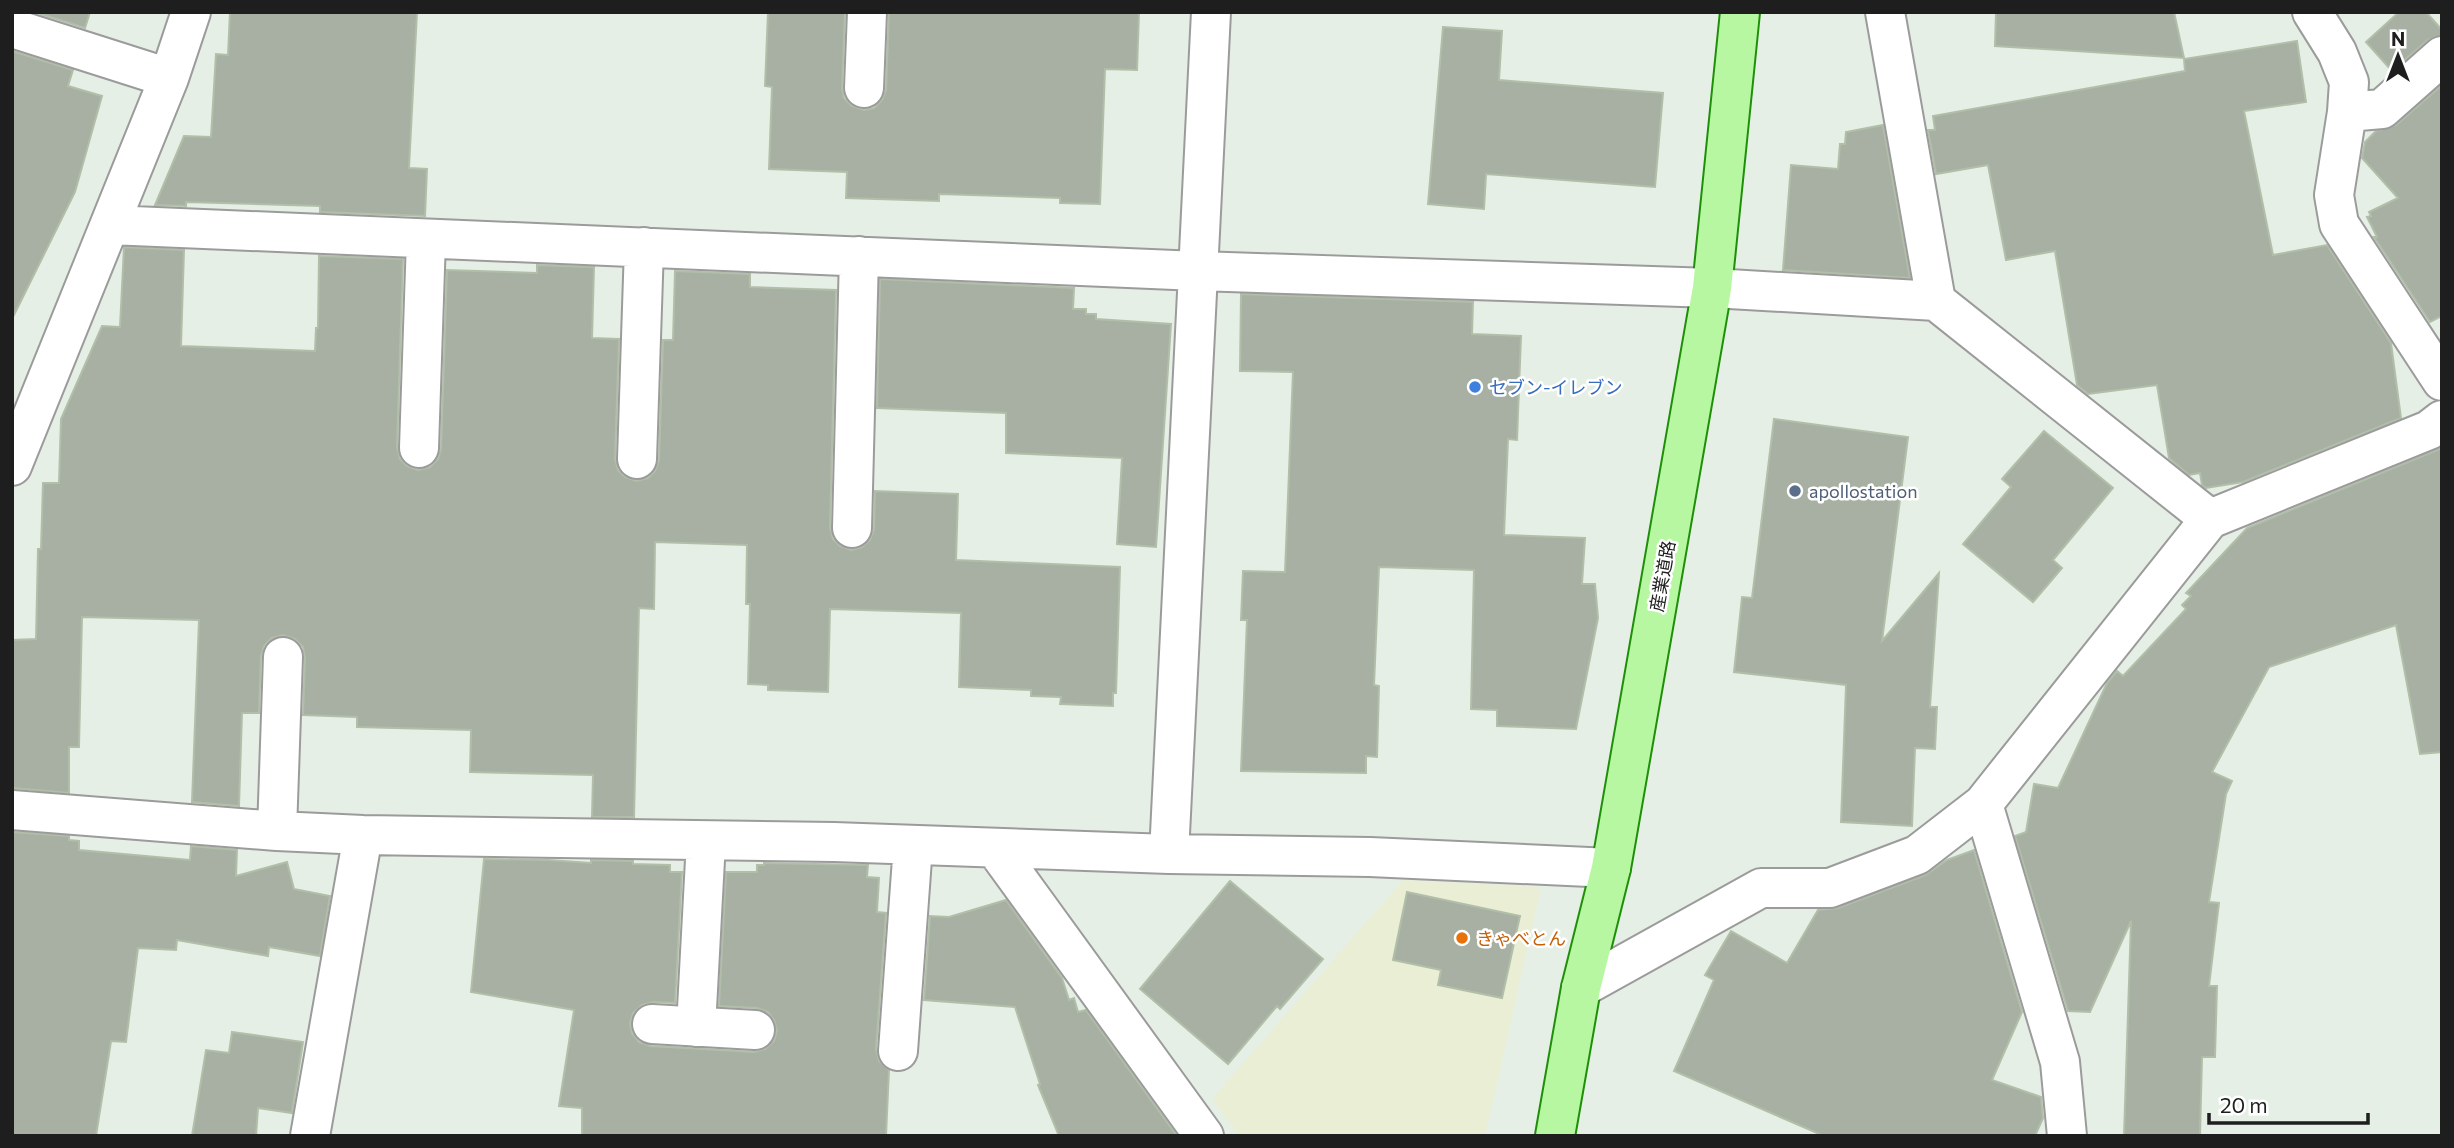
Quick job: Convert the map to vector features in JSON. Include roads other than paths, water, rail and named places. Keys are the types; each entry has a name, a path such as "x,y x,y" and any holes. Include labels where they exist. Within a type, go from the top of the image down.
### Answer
{"main road":[{"name":"産業道路","path":"1555,1136 1581,988 1611,868 1712,288 1740,12"}],"street":[{"path":"12,466 169,78 191,12"},
{"path":"864,88 867,12"},
{"path":"1169,854 1211,12"},
{"path":"1885,12 1936,302"},
{"path":"2312,12 2337,52 2349,82 2334,195 2339,224 2442,381"},
{"path":"12,28 169,78"},
{"path":"2347,112 2382,109 2442,57"},
{"path":"110,225 1199,271 1712,288 1936,302 2210,519"},
{"path":"419,447 426,239"},
{"path":"637,459 644,247"},
{"path":"852,528 859,256"},
{"path":"1581,988 1761,888 1830,888 1917,855 1983,804 2210,519 2429,430 2442,420"},
{"path":"277,831 283,657"},
{"path":"1983,804 2060,1062 2067,1136"},
{"path":"12,810 277,831 363,835 1370,857 1611,868"},
{"path":"310,1136 363,835"},
{"path":"696,1027 706,841"},
{"path":"898,1051 914,845"},
{"path":"995,848 1204,1136"},
{"path":"652,1024 755,1030"}],"place":[{"name":"セブン-イレブン","path":"1475,387"},
{"name":"apollostation","path":"1795,491"},
{"name":"きゃべとん","path":"1462,938"}]}
